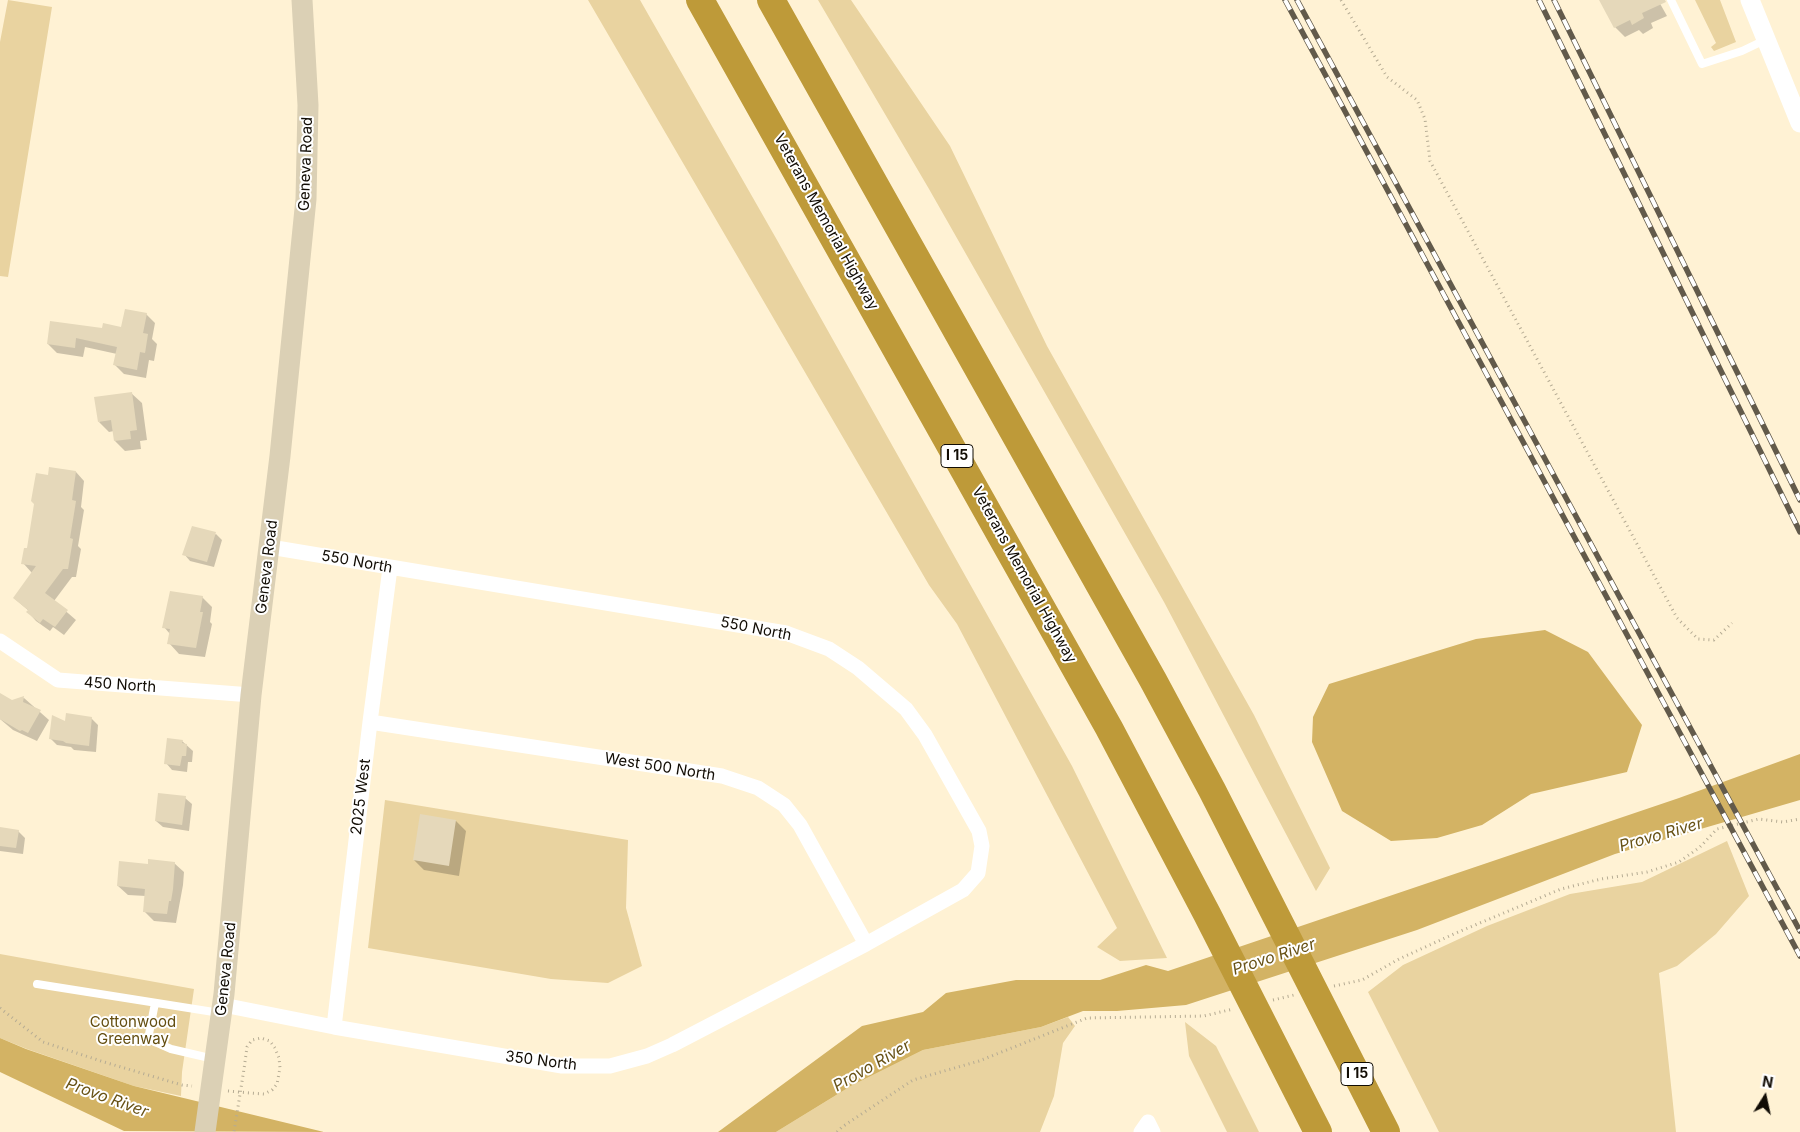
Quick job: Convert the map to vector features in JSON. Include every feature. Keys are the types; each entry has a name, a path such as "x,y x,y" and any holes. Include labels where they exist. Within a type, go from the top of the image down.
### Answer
{"highway":[{"name":"Veterans Memorial Highway","path":"700,0 1109,728 1207,914 1318,1132"},
{"name":"I 15","path":"771,0 1153,680 1212,790 1386,1132"}],"main road":[{"name":"Geneva Road","path":"205,1132 222,1010 251,695 270,547 306,199 308,105 302,0"}],"street":[{"path":"1750,0 1766,40 1795,97 1800,123"},
{"name":"550 North","path":"270,547 786,633 829,649 858,668 906,709 925,735 979,831 982,846 978,874 963,890 866,944"},
{"name":"2025 West","path":"334,1027 390,568"},
{"name":"450 North","path":"0,641 58,680 251,695"},
{"name":"West 500 North","path":"370,722 722,776 758,788 784,806 800,826 866,944"},
{"name":"350 North","path":"222,1010 562,1066 610,1066 647,1056 672,1045 866,944"}],"lane":[{"path":"1671,0 1702,64 1742,51 1766,40"},
{"path":"37,984 156,1003 222,1010"},
{"path":"156,1003 149,1034 153,1041 215,1063"}],"path":[{"path":"1341,0 1387,77 1417,100 1425,119 1430,161 1677,618 1698,639 1714,640 1732,624"},
{"path":"0,1008 43,1042 182,1084 202,1087"},
{"path":"221,1090 264,1094 272,1090 277,1084 280,1068 279,1058 270,1041 261,1038 252,1040 247,1047 244,1069 234,1132"}],"green space":[{"path":"8,0 52,7 8,277 0,276 0,42"},
{"path":"588,0 640,0 1072,766 1167,958 1120,961 1097,947 1117,928 957,624 929,585"},
{"path":"818,0 851,0 950,146 1047,346 1254,715 1330,868 1316,891 1164,602 929,189"},
{"path":"1695,0 1720,0 1736,42 1714,51 1711,47 1716,43"},
{"path":"385,800 628,840 626,908 642,966 608,983 551,979 368,948"},
{"path":"1727,841 1749,896 1716,934 1677,966 1659,973 1676,1132 1439,1132 1368,992 1403,965 1487,926 1570,894 1642,882"},
{"name":"Cottonwood Greenway","path":"0,954 194,989 182,1072 181,1096 134,1086 0,1038"},
{"path":"1068,1017 1075,1026 1063,1043 1054,1096 1040,1132 776,1132 851,1086 923,1050 1041,1027"},
{"path":"1185,1022 1216,1046 1259,1132 1227,1132 1189,1056"}],"water":[{"path":"1545,630 1588,652 1642,725 1627,772 1531,794 1482,825 1437,838 1391,841 1342,811 1312,742 1313,717 1329,684 1476,639"},
{"name":"Provo River","path":"1800,754 1800,800 1615,854 1417,930 1186,1005 1117,1011 1083,1011 1041,1027 923,1050 851,1086 776,1132 718,1132 862,1026 923,1012 946,993 1016,980 1100,980 1146,965 1168,971 1679,798"},
{"name":"Provo River","path":"0,1038 26,1049 134,1086 324,1132 124,1131 0,1072"}],"building":[{"path":"1599,0 1665,0 1666,2 1642,13 1644,18 1632,25 1630,20 1614,28"},
{"path":"125,309 147,313 143,333 148,334 145,353 140,352 137,370 113,365 117,347 76,338 75,348 47,344 50,321 102,328 103,323 121,327"},
{"path":"132,392 137,430 130,431 131,439 114,441 111,420 98,422 94,397"},
{"path":"49,467 76,471 72,500 76,501 70,538 73,539 68,569 63,569 45,593 68,610 55,627 43,619 40,623 13,598 36,566 21,564 24,548 27,548 34,504 31,501 36,473 48,475"},
{"path":"192,526 216,532 207,562 182,555"},
{"path":"170,591 203,596 200,612 203,612 196,648 167,644 170,629 162,628"},
{"path":"0,693 12,700 24,696 23,702 41,710 28,733 20,731 0,719"},
{"path":"66,713 92,717 89,746 49,739 52,715 65,721"},
{"path":"167,738 183,740 182,743 187,744 186,756 182,756 180,766 164,764"},
{"path":"158,793 186,796 182,825 155,821"},
{"path":"420,814 456,820 449,866 413,860"},
{"path":"0,827 19,830 16,848 0,846"},
{"path":"148,859 175,862 173,889 167,914 143,912 145,889 117,886 119,861 148,864"}],"railway":[{"path":"1285,0 1800,956"},
{"path":"1297,0 1800,931"},
{"path":"1539,0 1800,532"},
{"path":"1554,0 1800,500"}]}
